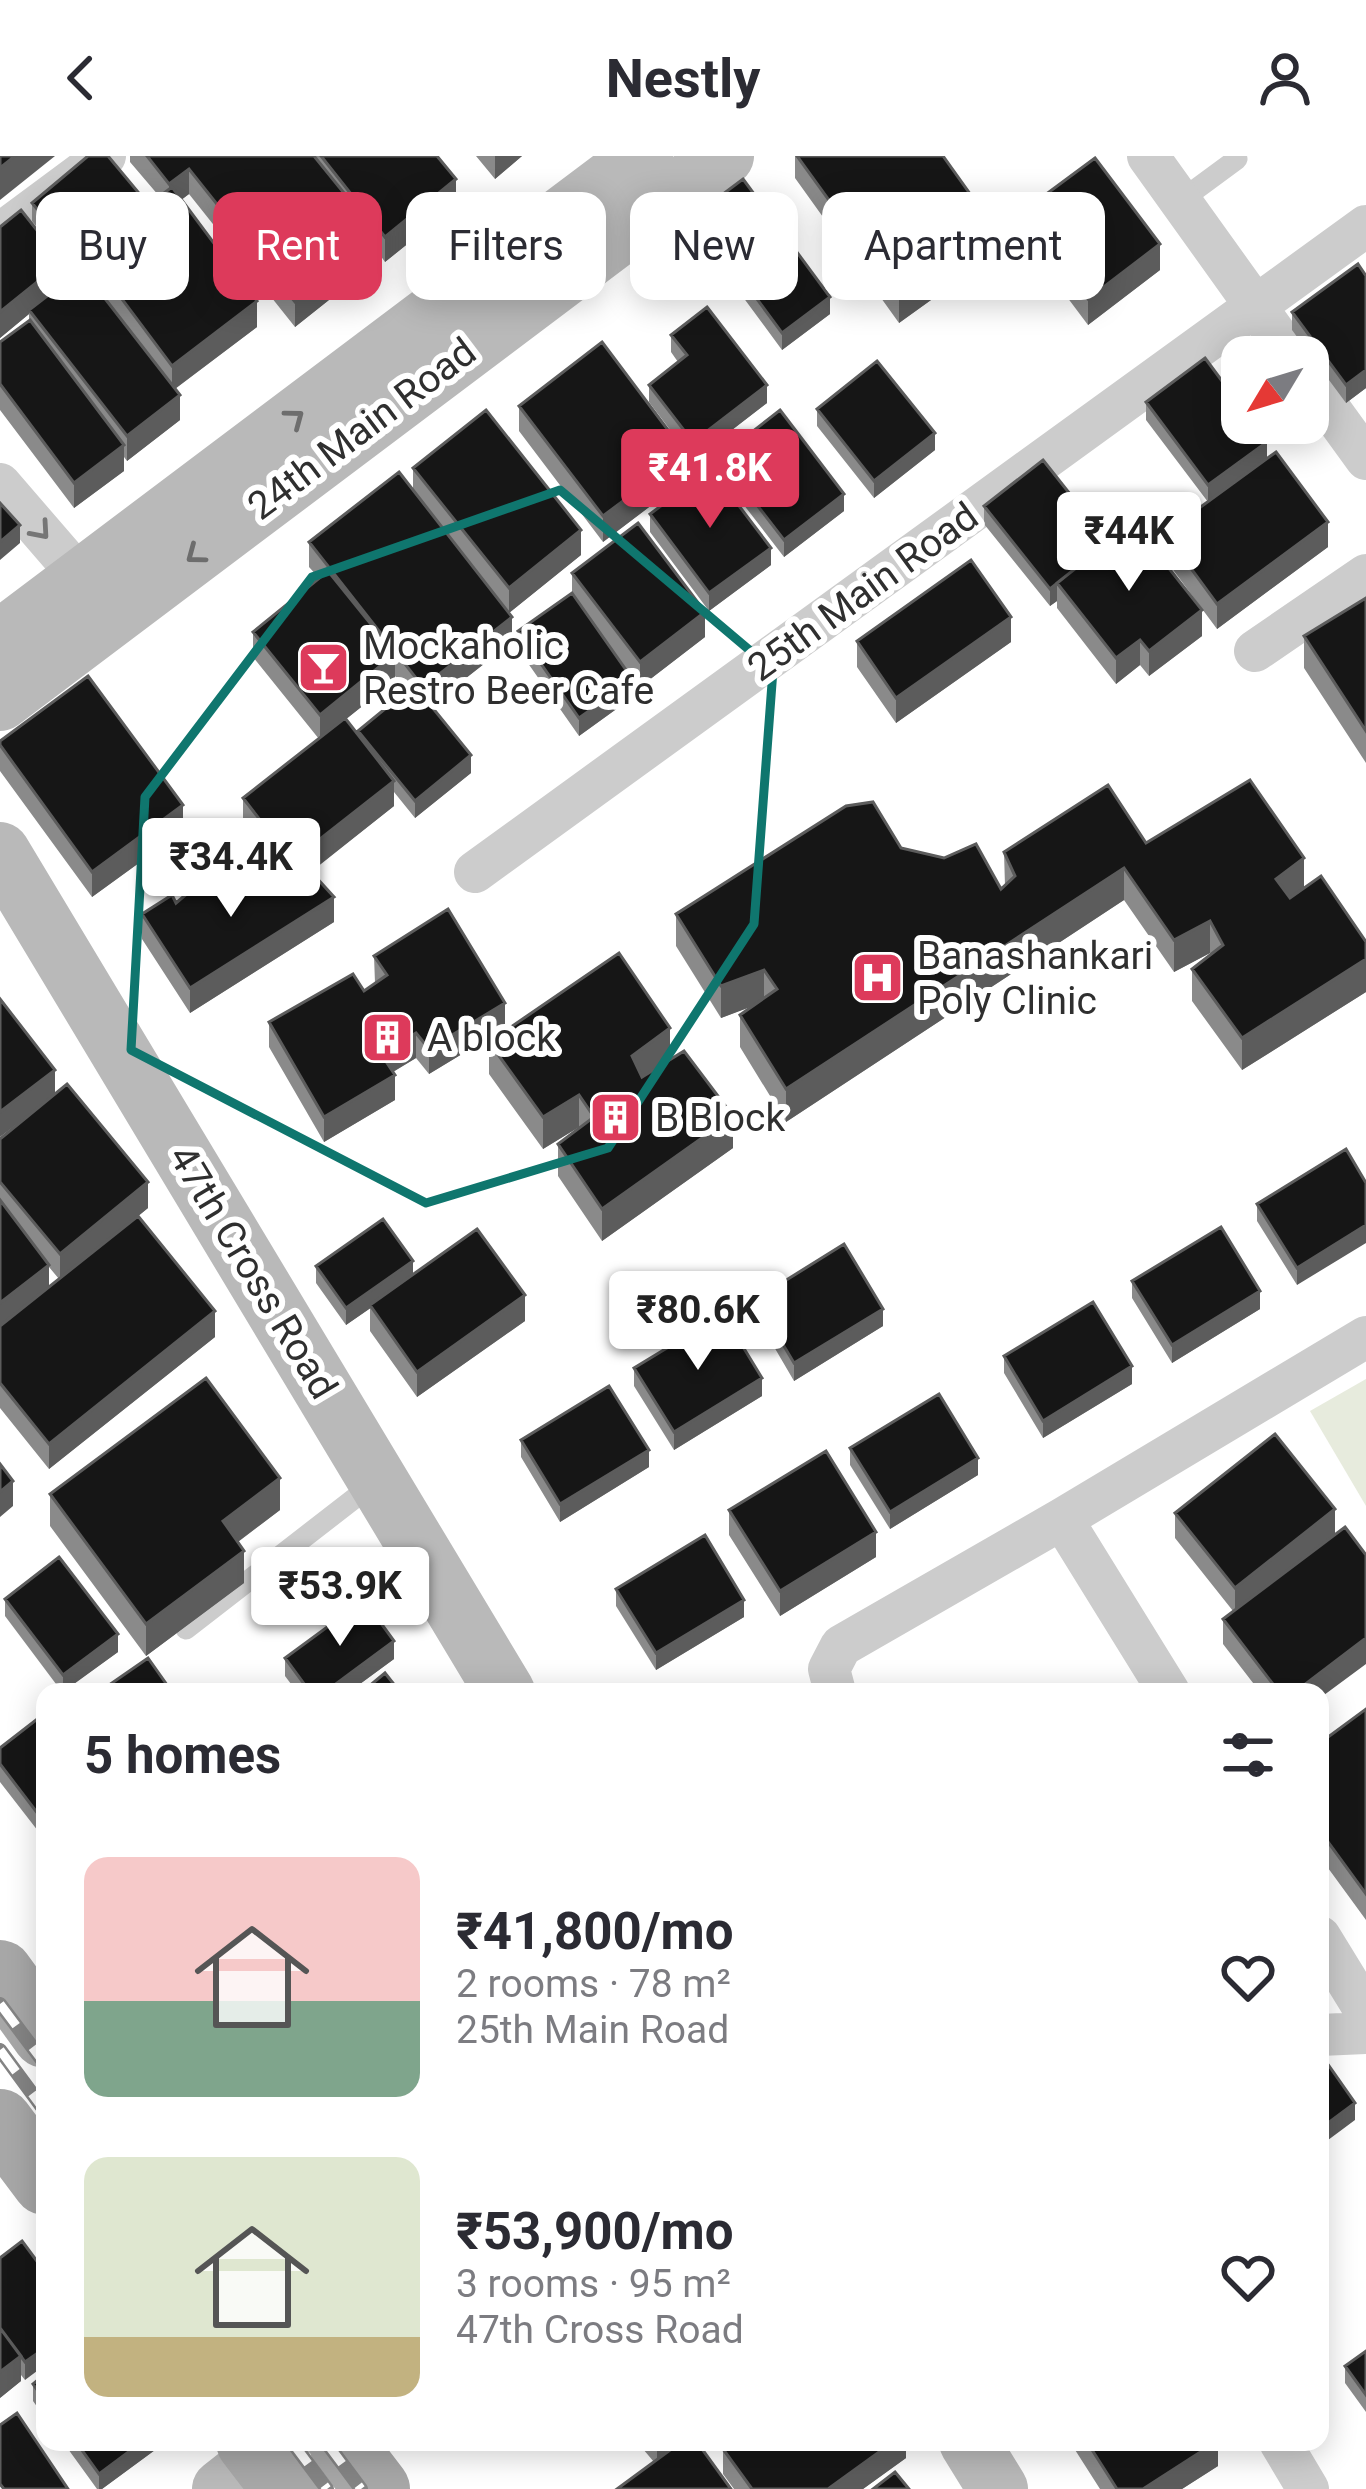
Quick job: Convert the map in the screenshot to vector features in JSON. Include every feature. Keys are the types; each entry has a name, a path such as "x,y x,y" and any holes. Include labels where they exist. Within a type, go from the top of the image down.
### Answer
{"main road":[{"name":"24th Main Road","path":"0,640 651,180 730,161"},
{"name":"24th Main Road","path":"0,701 651,180"},
{"name":"47th Cross Road","path":"0,852 500,1683"},
{"path":"0,1973 36,2023"},
{"path":"974,2451 998,2489"}],"street":[{"path":"0,234 105,156"},
{"path":"1148,156 1276,336"},
{"name":"25th Main Road","path":"476,872 1366,226"},
{"path":"1329,408 1366,459"},
{"path":"0,484 82,579"},
{"path":"1255,650 1366,575"},
{"path":"833,1683 829,1669 841,1646 1062,1520 1366,1336"},
{"path":"1062,1520 1163,1683"},
{"path":"1329,1952 1366,2012"},
{"path":"1329,2035 1366,2033"},
{"path":"1285,2451 1308,2489"}],"lane":[{"path":"1180,201 1235,156"},
{"path":"186,1629 378,1480"}],"highlighted area":[{"path":"560,490 773,670 754,924 608,1148 426,1203 131,1050 145,797 312,577"}],"shaded area":[{"path":"1366,1379 1366,1506 1310,1411"}],"building":[{"path":"88,156 108,156 138,192 45,192"},
{"path":"147,156 314,156 343,192 213,192 213,199 189,169 169,184"},
{"path":"321,156 437,156 456,179 440,192 406,192 406,220 385,237 382,192 349,192"},
{"path":"797,156 943,156 969,192 823,192"},
{"path":"1095,158 1160,244 1105,286 1105,192 1049,192"},
{"path":"743,179 753,192 726,192"},
{"path":"21,210 36,229 36,283 0,312 0,227"},
{"path":"189,210 213,242 213,300 257,301 172,366 123,300 189,300"},
{"path":"798,254 822,286 822,300 826,300 782,333 758,300 798,300"},
{"path":"1358,264 1366,276 1366,370 1346,385 1329,362 1329,336 1310,336 1292,312"},
{"path":"42,300 106,300 180,395 127,436 29,310"},
{"path":"707,307 767,385 693,442 649,385 687,355 671,335"},
{"path":"30,320 124,445 74,483 0,384 0,342"},
{"path":"602,342 686,454 603,516 519,406"},
{"path":"1205,358 1221,380 1221,444 1264,444 1208,485 1146,402"},
{"path":"877,361 935,433 874,481 817,409"},
{"path":"486,410 581,530 509,588 413,468"},
{"path":"780,410 844,494 784,540 720,457"},
{"path":"1276,452 1328,522 1217,604 1165,533"},
{"path":"1043,460 1108,542 1050,589 984,506"},
{"path":"711,469 771,548 709,593 650,514"},
{"path":"399,472 512,617 423,687 309,542"},
{"path":"0,503 20,525 0,542"},
{"path":"638,523 705,612 640,662 572,573"},
{"path":"1133,523 1202,610 1149,651 1140,640 1116,658 1057,583"},
{"path":"971,560 1011,617 896,698 857,641"},
{"name":"Mockaholic Restro Beer Cafe","path":"328,571 395,654 320,715 253,632"},
{"path":"572,593 633,680 579,718 518,631"},
{"path":"1366,598 1366,731 1304,636"},
{"path":"88,676 183,805 92,872 0,745"},
{"path":"414,685 471,755 415,801 358,731"},
{"path":"345,718 394,781 292,861 243,798"},
{"path":"1250,780 1304,858 1276,879 1290,898 1321,876 1366,942 1366,959 1242,1038 1192,969 1223,945 1210,921 1174,940 1124,868 786,1089 740,1015 777,989 764,970 721,986 676,914 846,806 873,802 901,848 944,858 976,844 1001,889 1015,876 1004,852 1108,785 1146,843"},
{"path":"304,864 334,897 190,988 142,914 172,895 176,903 189,892 270,874 279,882"},
{"name":"A block","path":"448,909 505,1003 429,1049 416,1033 381,1054 395,1075 324,1117 269,1022 353,974 364,991 387,975 374,956"},
{"name":"B Block","path":"619,953 670,1028 632,1056 642,1077 684,1051 733,1116 602,1209 558,1144 594,1117 579,1095 543,1117 489,1042"},
{"path":"0,999 55,1070 0,1112"},
{"path":"67,1084 148,1182 60,1254 0,1182 0,1139"},
{"path":"1346,1149 1366,1183 1366,1225 1297,1268 1257,1204"},
{"path":"0,1200 49,1265 0,1303"},
{"path":"138,1216 215,1311 49,1444 0,1383 0,1326"},
{"path":"383,1219 413,1261 346,1308 316,1266"},
{"path":"1221,1227 1260,1291 1172,1345 1132,1281"},
{"path":"477,1229 525,1295 417,1372 370,1305"},
{"path":"844,1244 883,1309 794,1363 756,1299"},
{"path":"1093,1302 1132,1366 1043,1421 1004,1356"},
{"path":"723,1314 762,1378 674,1432 634,1368"},
{"path":"206,1378 280,1478 223,1521 244,1551 146,1624 50,1494"},
{"path":"609,1386 649,1450 560,1504 521,1440"},
{"path":"939,1394 978,1458 890,1512 850,1448"},
{"path":"1275,1434 1335,1509 1235,1588 1175,1513"},
{"path":"826,1451 876,1532 780,1591 729,1510"},
{"path":"0,1464 13,1481 0,1492"},
{"path":"1345,1527 1366,1555 1366,1638 1307,1683 1272,1683 1223,1619"},
{"path":"705,1535 744,1600 656,1653 616,1589"},
{"path":"59,1557 118,1634 63,1675 5,1599"},
{"path":"364,1600 394,1641 337,1683 303,1683 285,1658"},
{"path":"148,1658 166,1683 112,1683"},
{"path":"385,1673 393,1683 373,1683"},
{"path":"1366,1709 1366,1894 1329,1843 1329,1736"},
{"path":"36,1720 36,1811 0,1764 0,1748"},
{"path":"1329,2066 1355,2103 1329,2122"},
{"path":"22,2241 36,2260 36,2354 25,2362 0,2328 0,2258"},
{"path":"0,2328 21,2356 0,2372"},
{"path":"1366,2351 1366,2395 1345,2366"},
{"path":"17,2413 36,2441 36,2451 42,2451 68,2489 4,2489 0,2484 0,2425"},
{"path":"82,2451 130,2451 99,2474"},
{"path":"669,2451 704,2451 731,2489 617,2489"},
{"path":"724,2451 881,2451 828,2489 752,2489"},
{"path":"1093,2451 1202,2451 1143,2489 1117,2489"},
{"path":"895,2472 909,2489 873,2489"}],"railway":[{"path":"0,2004 36,2052"},
{"path":"0,2050 36,2099"},
{"path":"299,2451 327,2489"},
{"path":"333,2451 361,2489"}],"place":[{"name":"Mockaholic Restro Beer Cafe","path":"324,668"},
{"name":"Banashankari Poly Clinic","path":"878,978"},
{"name":"A block","path":"388,1038"},
{"name":"B Block","path":"616,1118"}]}
